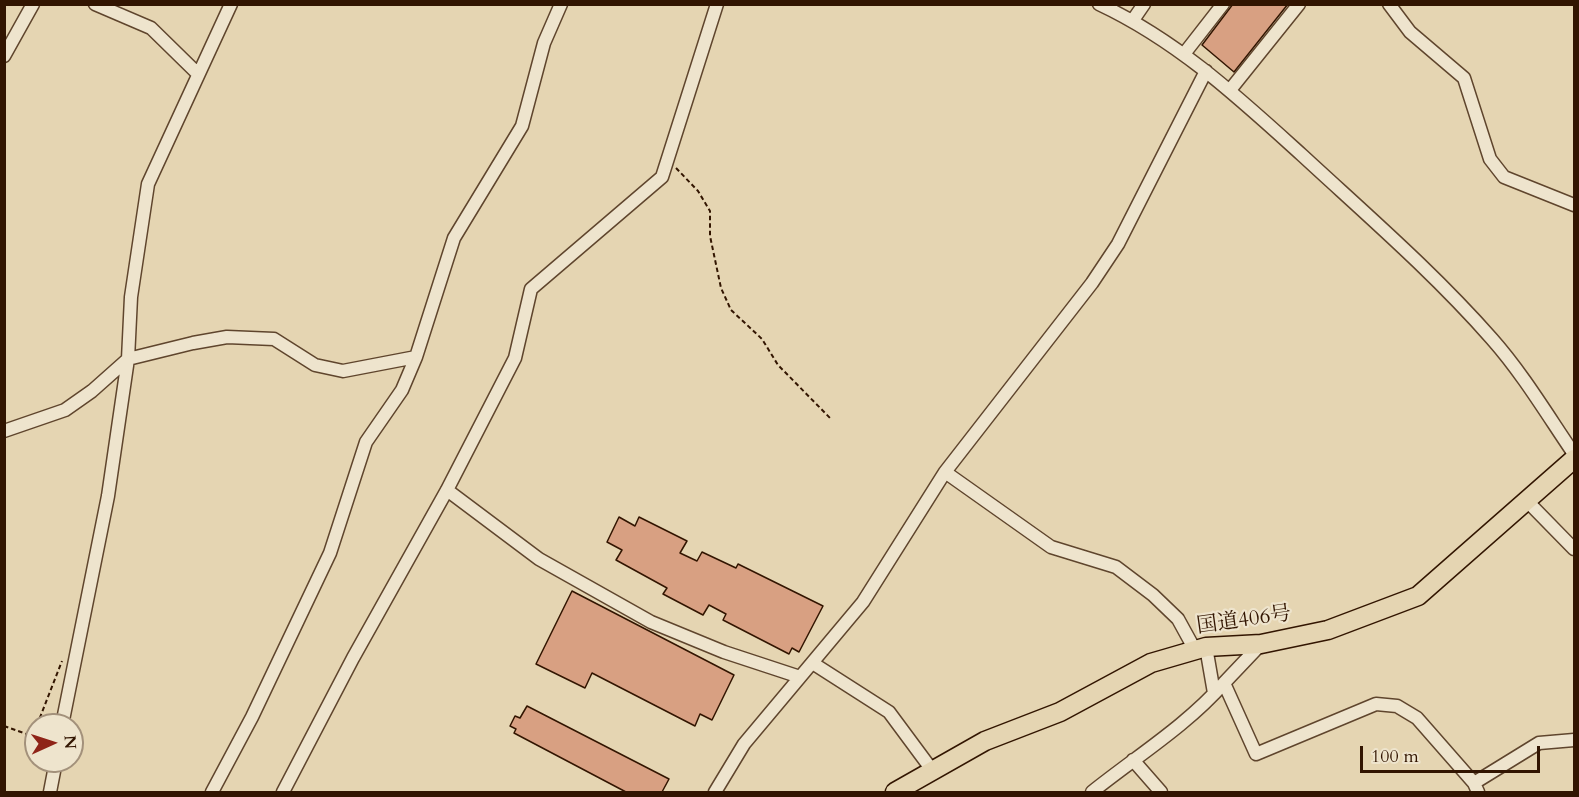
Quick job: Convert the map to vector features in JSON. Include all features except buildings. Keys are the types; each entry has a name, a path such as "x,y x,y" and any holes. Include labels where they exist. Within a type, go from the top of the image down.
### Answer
{"highway":[{"name":"国道406号","path":"895,792 985,741 1060,712 1151,663 1200,649 1261,644 1328,630 1418,596 1575,459"}],"street":[{"path":"4,56 33,4"},
{"path":"94,4 151,28 198,74"},
{"path":"64,713 108,496 128,359 131,297 148,184 231,4"},
{"path":"212,792 252,717 330,553 366,442 402,390 416,357 454,238 522,126 544,44 561,4"},
{"path":"283,792 353,658 447,490 514,358 531,289 662,177 717,4"},
{"path":"1100,4 1133,20 1184,54 1230,90 1410,252 1486,333 1575,454"},
{"path":"1133,20 1144,4"},
{"path":"1184,54 1223,4"},
{"path":"1230,90 1299,4"},
{"path":"1389,4 1410,32 1464,78 1490,159 1497,170 1504,177 1575,205"},
{"path":"715,792 744,744 800,677 814,664 863,602 945,472 1092,283 1118,244 1206,71"},
{"path":"4,431 65,410 92,391 128,359 227,337 274,339 315,364 343,371 416,357"},
{"path":"945,472 1051,548 1116,567 1153,595 1179,619 1200,649 1214,693"},
{"path":"447,490 539,559 651,622 724,652 800,677"},
{"path":"1527,501 1575,549"},
{"path":"1092,792 1183,725 1261,644"},
{"path":"814,664 889,712 932,770"},
{"path":"1224,682 1256,754 1376,704 1397,706 1417,718 1476,788 1539,743 1575,740"},
{"path":"1133,760 1161,792"},
{"path":"50,792 54,773"}],"path":[{"path":"668,159 698,191 710,211 710,236 721,288 731,310 762,339 778,365 831,419"},
{"path":"41,713 63,658"},
{"path":"4,726 24,733"}]}
